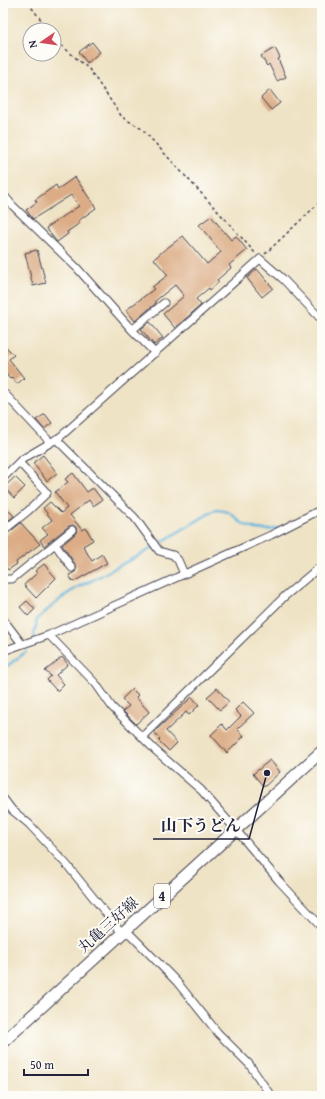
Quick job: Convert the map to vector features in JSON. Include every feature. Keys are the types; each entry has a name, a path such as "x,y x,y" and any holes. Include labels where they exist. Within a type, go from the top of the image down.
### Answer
{"main road":[{"name":"丸亀三好線","path":"3,1042 322,751"}],"street":[{"path":"3,194 12,205 77,268 132,330 155,353"},
{"path":"3,478 19,462 60,437 260,259 283,279 322,320"},
{"path":"132,330 164,303"},
{"path":"5,394 53,441 122,504 159,551 173,555 178,560 184,574"},
{"path":"3,531 28,511 47,493 19,462"},
{"path":"3,651 49,635 271,535 322,509"},
{"path":"3,579 12,579 72,530"},
{"path":"55,544 72,568"},
{"path":"142,737 285,596 322,565"},
{"path":"3,619 22,644"},
{"path":"49,635 96,684 112,707 142,737 201,790 279,881 322,927"},
{"path":"3,798 12,810 29,824 67,866 122,933 130,934 177,982 218,1033 249,1064 271,1096"}],"path":[{"path":"28,3 43,22"},
{"path":"62,46 89,69 122,117 142,129 260,259 322,200"}],"building":[{"path":"92,42 100,52 87,63 79,52"},
{"path":"275,48 286,77 277,81 269,64 267,66 261,56"},
{"path":"270,90 280,103 271,110 261,98"},
{"path":"75,177 96,208 78,221 80,223 67,232 68,234 57,242 46,228 79,206 71,195 33,219 26,210 37,202 35,200 56,185 58,189"},
{"path":"211,216 231,240 236,236 247,250 229,265 231,268 217,280 219,282 196,299 201,305 175,328 163,314 184,296 175,285 155,301 156,303 135,321 126,310 154,289 152,287 168,275 154,259 163,251 183,236 207,264 221,252 199,225"},
{"path":"37,250 46,283 33,286 25,253"},
{"path":"257,269 273,288 262,297 247,278"},
{"path":"150,322 163,338 154,345 141,329"},
{"path":"3,344 14,355 9,359 24,378 17,384 12,377 10,379 3,370"},
{"path":"45,414 52,423 44,429 36,420"},
{"path":"43,455 57,473 47,481 33,463"},
{"path":"73,473 87,492 93,488 102,500 93,506 89,500 70,515 82,530 86,528 93,540 83,546 92,561 102,554 107,563 73,582 69,575 75,572 77,567 62,545 75,534 77,531 76,527 73,525 69,526 44,546 40,540 48,534 42,528 52,520 43,508 50,502 61,513 67,508 55,492 68,482 65,479"},
{"path":"15,477 25,487 14,498 4,487"},
{"path":"3,505 14,516 4,524 3,522"},
{"path":"21,523 40,544 8,570 3,563 3,537"},
{"path":"44,564 56,578 36,598 24,585 37,573 35,571"},
{"path":"27,601 35,609 28,616 20,607"},
{"path":"62,657 68,664 56,675 64,684 57,691 47,680 51,676 45,671"},
{"path":"217,688 229,702 220,710 207,697"},
{"path":"132,689 138,695 136,697 149,712 136,724 123,711 129,706 122,699"},
{"path":"192,697 199,705 189,715 186,712 166,731 177,743 169,751 158,740 160,739 154,732"},
{"path":"243,702 254,713 237,729 244,736 227,753 211,735 222,724 227,730 241,716 235,710"},
{"path":"270,760 280,772 264,787 253,774"}],"waterway":[{"path":"34,637 37,619 70,592 145,552 215,510 227,512 243,524 255,528 263,530 279,528"},
{"path":"3,669 26,652"}],"place":[{"name":"山下うどん","path":"267,773"}]}
